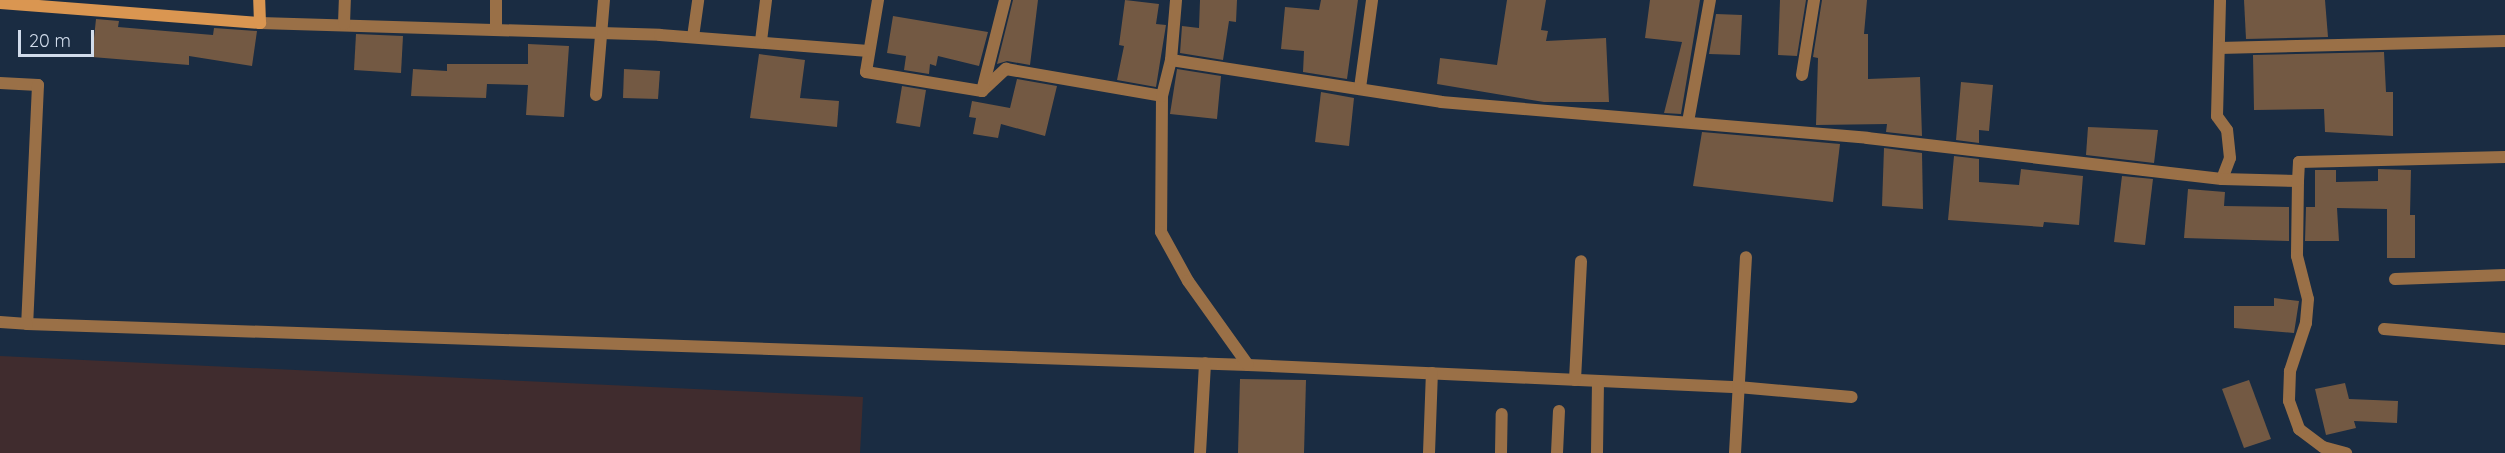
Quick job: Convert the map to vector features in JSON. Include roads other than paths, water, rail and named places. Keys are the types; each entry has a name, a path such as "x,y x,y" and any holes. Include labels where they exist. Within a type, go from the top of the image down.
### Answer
{"street":[{"path":"260,0 260,23"},
{"path":"344,24 345,0"},
{"path":"496,0 496,29"},
{"path":"596,95 604,34 604,0"},
{"path":"693,37 698,0"},
{"path":"761,41 766,0"},
{"path":"878,0 866,72 982,91"},
{"path":"982,91 1005,0"},
{"path":"1176,0 1171,60 1162,96 1161,232 1188,281 1248,365"},
{"path":"1360,88 1372,0"},
{"path":"1688,122 1710,0"},
{"path":"1802,75 1814,0"},
{"path":"2220,0 2217,116 2227,130 2230,158 2222,179"},
{"path":"0,3 260,23 693,37 868,51"},
{"path":"2219,48 2505,41"},
{"path":"1171,60 1441,102 1867,138 2222,179 2298,181"},
{"path":"982,91 1006,69 1162,96"},
{"path":"0,83 38,85 27,324"},
{"path":"2346,453 2323,447 2299,429 2289,401 2290,371 2306,323 2308,299 2297,256 2299,162 2505,157"},
{"path":"1735,453 1746,257"},
{"path":"1575,380 1581,261"},
{"path":"2395,279 2505,275"},
{"path":"0,322 1205,363 1738,387 1852,397"},
{"path":"2384,330 2505,339"},
{"path":"1200,453 1205,363"},
{"path":"1429,453 1432,373"},
{"path":"1597,453 1598,381"},
{"path":"1557,453 1559,411"},
{"path":"1500,453 1502,414"}]}
